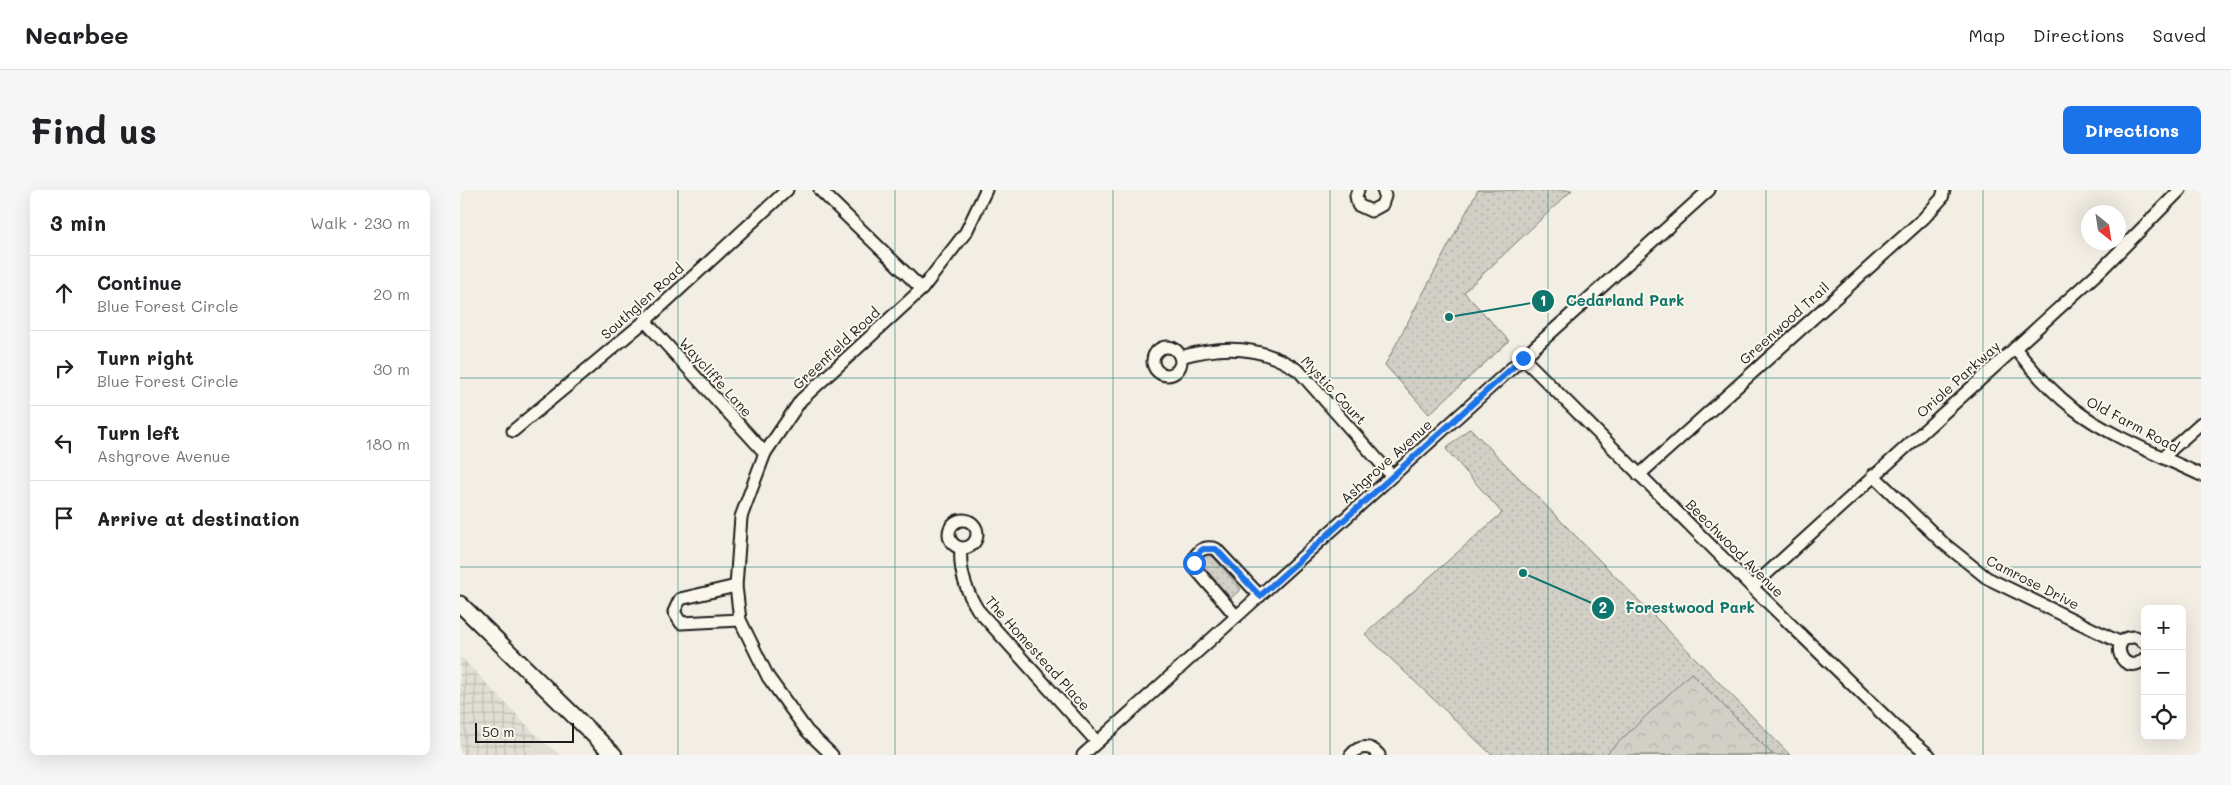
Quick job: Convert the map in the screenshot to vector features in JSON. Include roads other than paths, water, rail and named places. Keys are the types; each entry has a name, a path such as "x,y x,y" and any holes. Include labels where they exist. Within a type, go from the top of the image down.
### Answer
{"main road":[{"path":"460,604 614,755"}],"street":[{"name":"Southglen Road","path":"514,431 645,321 787,190"},
{"path":"820,190 922,289"},
{"name":"Greenfield Road","path":"832,755 807,731 768,677 740,620 736,586 741,517 765,453 802,400 922,289 966,232 986,190"},
{"path":"1349,190 1357,195 1358,205 1366,211 1375,211 1382,205 1384,201 1383,190"},
{"name":"Ashgrove Avenue","path":"1083,755 1709,190"},
{"name":"Greenwood Trail","path":"1639,475 1924,218 1942,198 1944,190"},
{"name":"Oriole Parkway","path":"1752,587 1873,475 2102,269 2180,190"},
{"name":"Waycliffe Lane","path":"645,321 765,453"},
{"name":"Mystic Court","path":"1180,357 1224,348 1241,348 1257,351 1286,362 1298,371 1392,476"},
{"name":"Old Farm Road","path":"2015,348 2028,364 2074,409 2106,429 2201,475"},
{"name":"Beechwood Avenue","path":"1523,358 1752,587 1898,729 1929,755"},
{"path":"2163,457 2201,423"},
{"name":"Camrose Drive","path":"1873,475 1942,542 1987,578 2121,643"},
{"path":"1236,616 1194,567 1194,559 1199,551 1208,547 1216,549 1260,596"},
{"name":"The Homestead Place","path":"961,549 960,561 963,575 971,600 978,610 1097,742"},
{"path":"736,586 680,599 674,612 681,623 740,620"},
{"path":"2141,638 2132,636 2121,643 2119,652 2124,661 2137,664 2141,661"},
{"path":"1351,755 1355,750 1366,747 1379,755"}],"place":[{"name":"Cedarland Park","path":"1449,317"},
{"name":"Forestwood Park","path":"1523,573"}]}
